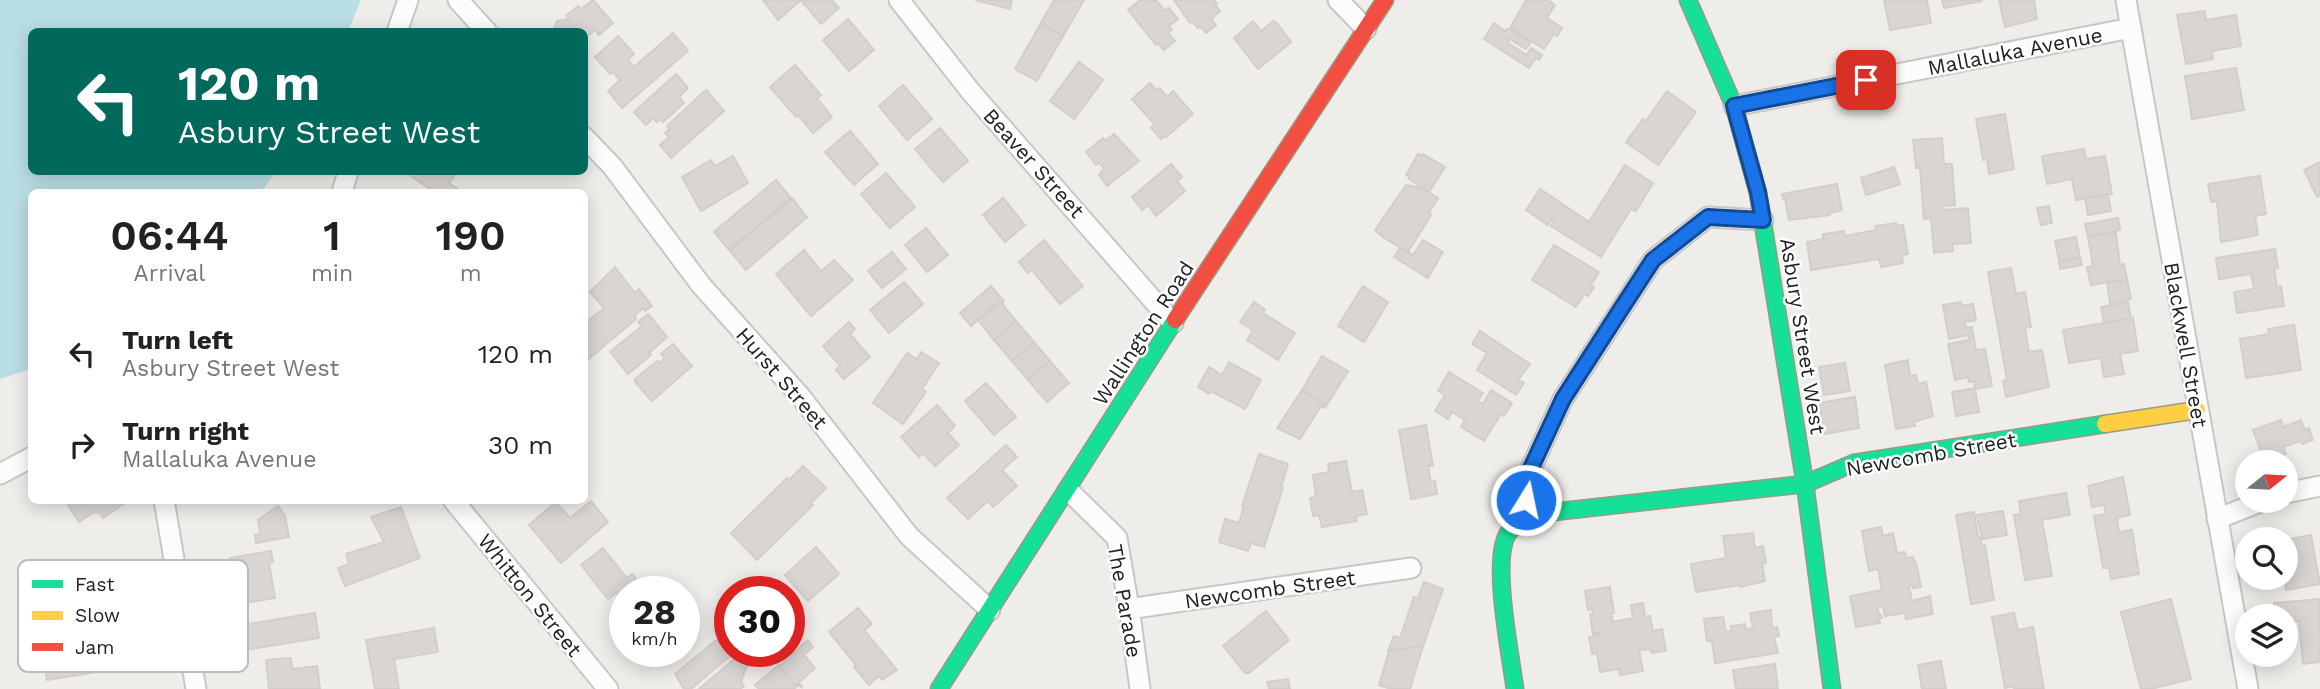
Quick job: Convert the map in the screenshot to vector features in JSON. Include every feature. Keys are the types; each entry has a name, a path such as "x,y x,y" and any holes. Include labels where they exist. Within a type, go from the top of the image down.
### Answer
{"street":[{"path":"398,28 408,0"},
{"path":"458,0 483,28"},
{"name":"Beaver Street","path":"899,0 971,92 1174,323"},
{"path":"1338,0 1366,29"},
{"name":"Wallington Road","path":"939,689 1385,0"},
{"name":"Asbury Street West","path":"1688,0 1734,106 1758,192 1805,484 1832,689"},
{"name":"Blackwell Street","path":"2126,0 2248,689"},
{"name":"Mallaluka Avenue","path":"1734,106 2131,28"},
{"name":"Hurst Street","path":"588,141 612,166 701,285 800,397 909,536 990,610"},
{"path":"1527,518 1525,481 1563,399 1653,260 1708,217 1763,220"},
{"name":"Newcomb Street","path":"1516,689 1501,557 1506,536 1527,518 1553,512 1805,484 1854,463 2197,410"},
{"path":"0,474 28,459"},
{"path":"2298,491 2320,486"},
{"name":"The Parade","path":"1068,490 1117,538 1140,689"},
{"path":"165,504 174,560"},
{"name":"Whitton Street","path":"456,504 608,689"},
{"path":"2217,519 2235,512"},
{"name":"Newcomb Street","path":"1128,609 1411,568"}],"water":[{"path":"0,0 361,0 349,28 28,28 28,175 274,175 263,189 28,189 28,370 0,379"}],"building":[{"path":"593,0 613,23 599,35 595,30 588,36 588,28 554,28 557,21 569,19 567,15 578,6 581,9"},
{"path":"763,0 801,0 778,20"},
{"path":"801,0 832,0 839,8 821,24"},
{"path":"975,0 1012,0 1010,9"},
{"path":"1054,0 1084,0 1063,36 1041,23"},
{"path":"1140,0 1156,0 1165,11 1169,8 1178,19 1169,26 1172,30 1168,33 1175,41 1164,50 1158,43 1156,45 1128,10"},
{"path":"1174,0 1214,0 1220,11 1211,19 1216,25 1206,33 1192,21 1190,23"},
{"path":"1526,0 1548,0 1555,5 1547,18 1562,28 1557,36 1554,34 1544,49 1510,28"},
{"path":"1884,0 1927,0 1931,23 1890,30"},
{"path":"1942,0 1982,0 1982,1 1944,8"},
{"path":"1999,0 2034,0 2037,19 2005,27"},
{"path":"2205,11 2206,20 2236,15 2241,46 2212,51 2213,59 2186,64 2177,15"},
{"path":"848,19 874,50 849,71 823,40"},
{"path":"1253,21 1261,31 1273,21 1277,23 1291,42 1258,69 1234,38"},
{"path":"1041,23 1063,36 1037,81 1015,69"},
{"path":"1494,23 1531,42 1526,49 1508,38 1509,44 1527,55 1531,48 1542,55 1539,60 1536,58 1529,68 1484,39"},
{"path":"673,33 688,51 622,108 608,91 620,80 613,72 610,74 595,57 618,36 634,54 628,59 634,67"},
{"path":"1079,62 1103,80 1074,119 1050,101"},
{"path":"795,65 821,95 817,98 832,117 813,133 770,87"},
{"path":"2236,68 2244,110 2192,119 2185,76"},
{"path":"676,74 688,88 679,97 684,103 663,122 660,119 657,122 653,118 646,125 634,112"},
{"path":"1150,83 1156,90 1160,88 1167,97 1173,91 1193,114 1161,139 1151,128 1155,125 1132,99"},
{"path":"903,85 932,119 907,140 879,106"},
{"path":"706,90 724,111 671,158 660,145 669,137 665,133 669,129 667,126"},
{"path":"1667,91 1696,112 1658,165 1626,142 1643,119 1646,121"},
{"path":"2005,114 2014,169 1989,174 1987,159 1983,160 1976,119"},
{"path":"940,128 968,161 943,182 915,149"},
{"path":"850,131 878,164 854,185 825,152"},
{"path":"1114,134 1139,161 1107,186 1099,175 1104,168 1099,163 1096,165 1086,152 1103,138 1105,141"},
{"path":"1942,138 1944,164 1952,164 1955,205 1943,206 1943,210 1968,208 1971,243 1952,244 1953,251 1934,253 1931,218 1924,219 1920,168 1916,168 1913,140"},
{"path":"2084,149 2086,159 2105,156 2112,194 2076,200 2072,179 2047,184 2042,156"},
{"path":"1418,154 1423,154 1445,167 1429,192 1406,175"},
{"path":"733,156 748,183 701,211 682,177 711,160 715,166"},
{"path":"2320,162 2320,196 2317,197 2304,170"},
{"path":"1171,164 1182,177 1177,181 1185,191 1156,216 1148,205 1142,210 1132,197"},
{"path":"1625,165 1653,183 1636,211 1631,209 1601,257 1551,226 1554,222 1551,220 1548,225 1526,210 1540,189 1589,222"},
{"path":"1894,167 1900,184 1866,195 1861,178"},
{"path":"886,173 915,207 890,228 861,194"},
{"path":"455,175 449,183 458,189 430,189 411,176"},
{"path":"2260,176 2266,214 2255,216 2258,235 2221,242 2217,201 2211,202 2208,184"},
{"path":"776,180 791,198 729,250 714,232"},
{"path":"1837,184 1842,210 1830,215 1789,220 1782,194"},
{"path":"1406,185 1421,188 1438,198 1429,213 1431,215 1408,252 1375,230"},
{"path":"2108,194 2111,211 2088,215 2085,198"},
{"path":"792,198 807,217 746,270 730,251"},
{"path":"1003,198 1025,225 1005,242 983,215"},
{"path":"2049,206 2052,223 2041,225 2037,208"},
{"path":"2118,218 2120,230 2088,237 2085,224"},
{"path":"1896,223 1897,226 1903,225 1908,254 1902,255 1903,263 1881,267 1879,259 1811,270 1807,242 1823,239 1823,234 1844,231 1845,236 1876,230 1875,226"},
{"path":"926,228 948,255 927,272 905,245"},
{"path":"2116,232 2120,265 2124,264 2127,279 2091,285 2087,267 2093,266 2088,237"},
{"path":"2076,237 2080,258 2059,261 2055,241"},
{"path":"1044,240 1083,286 1060,304 1032,270 1028,273 1019,262"},
{"path":"1423,240 1443,252 1428,278 1394,257 1400,248 1413,255"},
{"path":"1554,245 1599,272 1591,285 1594,287 1588,296 1584,294 1576,307 1532,280"},
{"path":"2275,249 2278,268 2274,269 2277,287 2281,286 2284,306 2237,313 2234,292 2254,289 2251,274 2219,279 2216,258"},
{"path":"804,250 821,271 834,260 853,280 811,316 776,274"},
{"path":"892,252 906,269 882,288 868,271"},
{"path":"2080,258 2082,265 2060,269 2059,261"},
{"path":"615,267 635,293 639,289 652,306 645,311 643,308 634,316 636,319 588,359 588,321 604,308 590,292"},
{"path":"2011,268 2016,294 2025,292 2031,327 2025,328 2029,352 2042,350 2049,387 2006,397 2003,381 2007,380 1988,272"},
{"path":"2127,279 2131,299 2110,303 2107,283"},
{"path":"904,282 923,304 889,333 870,310"},
{"path":"991,286 1004,301 1002,304 1000,301 971,326 960,313"},
{"path":"1363,286 1388,302 1364,342 1338,326"},
{"path":"1000,301 1016,321 994,340 978,320"},
{"path":"1254,302 1265,309 1263,313 1295,333 1278,360 1247,340 1253,330 1240,322"},
{"path":"1961,302 1961,306 1973,304 1976,320 1965,322 1966,328 1972,327 1976,350 1985,349 1992,386 1975,389 1979,412 1956,416 1952,392 1975,388 1974,381 1969,382 1968,377 1955,380 1948,344 1969,340 1968,335 1949,339 1943,305"},
{"path":"2128,302 2131,319 2104,323 2101,307"},
{"path":"648,314 667,337 628,374 610,352 642,326 638,322"},
{"path":"2133,318 2138,351 2120,354 2124,374 2104,377 2101,358 2069,363 2063,330"},
{"path":"1016,321 1034,342 1012,361 994,340"},
{"path":"849,322 855,329 850,334 870,357 844,379 836,370 840,366 823,346"},
{"path":"2294,325 2301,370 2246,378 2240,339 2269,334 2268,329"},
{"path":"1480,331 1530,364 1518,380 1524,383 1516,395 1477,370 1487,353 1472,344"},
{"path":"1034,342 1050,361 1028,380 1012,361"},
{"path":"673,344 692,366 652,401 635,379 657,361 659,363 665,358 661,354"},
{"path":"921,352 939,363 922,389 926,392 903,424 873,403 907,353 917,359"},
{"path":"1322,356 1348,371 1326,406 1302,390"},
{"path":"1908,360 1910,376 1916,375 1918,384 1926,382 1933,416 1914,422 1915,426 1896,429 1885,365"},
{"path":"1050,361 1069,383 1047,402 1028,380"},
{"path":"1229,362 1261,380 1245,409 1198,387 1209,367 1222,375"},
{"path":"1845,363 1850,391 1824,395 1819,367"},
{"path":"1449,372 1483,393 1478,401 1483,404 1491,390 1512,403 1504,416 1501,414 1484,441 1461,427 1465,420 1452,412 1448,419 1435,411 1445,395 1438,391"},
{"path":"986,383 1016,417 994,435 965,401"},
{"path":"1302,390 1326,406 1321,406 1300,439 1277,428"},
{"path":"1855,397 1859,428 1824,434 1819,403"},
{"path":"937,405 955,426 948,433 959,445 935,466 923,453 919,457 901,437"},
{"path":"2281,420 2283,427 2301,420 2305,430 2309,428 2313,440 2283,447 2284,450 2260,450 2253,430"},
{"path":"1426,425 1433,466 1428,466 1437,494 1411,499 1399,430"},
{"path":"1006,445 1017,457 1002,470 1017,486 993,507 988,501 968,519 947,498"},
{"path":"1259,454 1288,464 1264,547 1251,543 1248,551 1219,542 1225,519 1239,523"},
{"path":"1346,461 1352,492 1362,490 1367,514 1356,516 1357,521 1322,527 1319,515 1313,516 1310,498 1316,497 1313,475 1329,472 1328,464"},
{"path":"803,466 826,488 811,503 813,505 757,560 731,533 787,478 789,480"},
{"path":"2123,477 2130,515 2117,518 2119,532 2132,530 2139,574 2111,579 2109,568 2103,568 2094,516 2106,514 2104,505 2092,507 2088,486"},
{"path":"2066,493 2070,515 2042,520 2052,576 2025,580 2014,515 2021,514 2019,501"},
{"path":"591,501 608,522 561,563 529,525 554,504 558,504 570,518"},
{"path":"68,504 124,504 103,518 100,513 94,512 79,522"},
{"path":"278,506 285,516 289,537 256,543 255,535 260,534 258,520"},
{"path":"401,507 420,558 345,586 338,568 349,564 346,554 384,542 371,517"},
{"path":"2003,511 2007,535 1982,539 1977,515"},
{"path":"1974,512 1978,537 1982,546 1985,545 1994,600 1971,604 1956,515"},
{"path":"1881,527 1883,536 1893,533 1897,553 1905,552 1906,558 1913,557 1921,587 1909,586 1912,601 1930,596 1933,614 1906,619 1905,613 1885,616 1883,606 1877,607 1882,618 1879,618 1880,623 1856,627 1850,596 1882,590 1878,569 1869,571 1862,531"},
{"path":"1753,533 1755,548 1763,546 1765,581 1696,592 1691,564 1726,558 1723,536"},
{"path":"2311,535 2320,584 2298,588 2298,538"},
{"path":"816,547 839,574 808,601 805,598 805,576 785,575"},
{"path":"603,548 625,576 609,576 608,599 581,565"},
{"path":"271,551 273,562 269,563 275,598 248,602 248,560 230,558"},
{"path":"1424,582 1443,589 1423,646 1388,651 1394,636 1400,638 1414,597 1418,598"},
{"path":"1610,587 1613,622 1633,618 1631,605 1643,603 1645,617 1650,616 1653,631 1662,629 1666,651 1652,653 1649,649 1639,650 1643,671 1620,675 1619,669 1600,672 1597,653 1592,654 1589,637 1599,633 1593,634 1590,615 1593,614 1592,609 1588,610 1585,591"},
{"path":"2171,599 2191,679 2141,689 2121,612"},
{"path":"2320,599 2320,662 2303,664 2298,604 2274,603"},
{"path":"858,608 872,624 864,630 897,670 882,680 879,676 869,685 829,632"},
{"path":"1771,610 1772,628 1777,627 1779,636 1774,637 1778,653 1715,663 1712,641 1707,641 1704,619 1723,617 1726,632 1732,631 1731,626 1745,624 1746,629 1753,628 1750,613"},
{"path":"1266,611 1289,640 1249,673 1245,673 1223,646"},
{"path":"315,613 319,638 248,650 248,624"},
{"path":"2014,613 2018,630 2033,627 2044,689 2014,689 2013,686 2005,688 1992,617"},
{"path":"434,628 438,652 394,659 399,689 375,689 366,640"},
{"path":"808,640 813,647 805,654 805,643"},
{"path":"714,642 714,667 717,667 691,689 684,689 675,674 683,667 700,667 700,653"},
{"path":"1423,646 1410,689 1391,689 1379,685 1389,651"},
{"path":"805,656 815,668 795,686 778,667 805,667"},
{"path":"291,658 292,669 317,666 320,689 269,689 266,660"},
{"path":"1941,661 1946,689 1922,689 1918,665"},
{"path":"1775,664 1778,689 1736,689 1733,670"},
{"path":"725,667 747,667 741,682 744,686 740,689 699,689"},
{"path":"777,667 781,667 795,686 799,683 803,688 798,685 794,689 759,689 755,685"},
{"path":"46,672 96,672 47,680"},
{"path":"1288,679 1290,689 1269,689 1267,682"}],"traffic: fast":[{"path":"1688,0 1734,106 1758,193 1805,484 1832,689"},
{"path":"939,689 1175,320"},
{"path":"1515,689 1503,608 1501,562 1509,532 1523,521 1553,512 1805,484 1854,463 2105,424"}],"traffic: slow":[{"path":"2105,424 2197,410"}],"traffic: jam":[{"path":"1175,320 1385,0"}],"route":[{"path":"1526,500 1525,481 1563,399 1653,260 1708,217 1763,220 1734,106 1866,80"}]}
